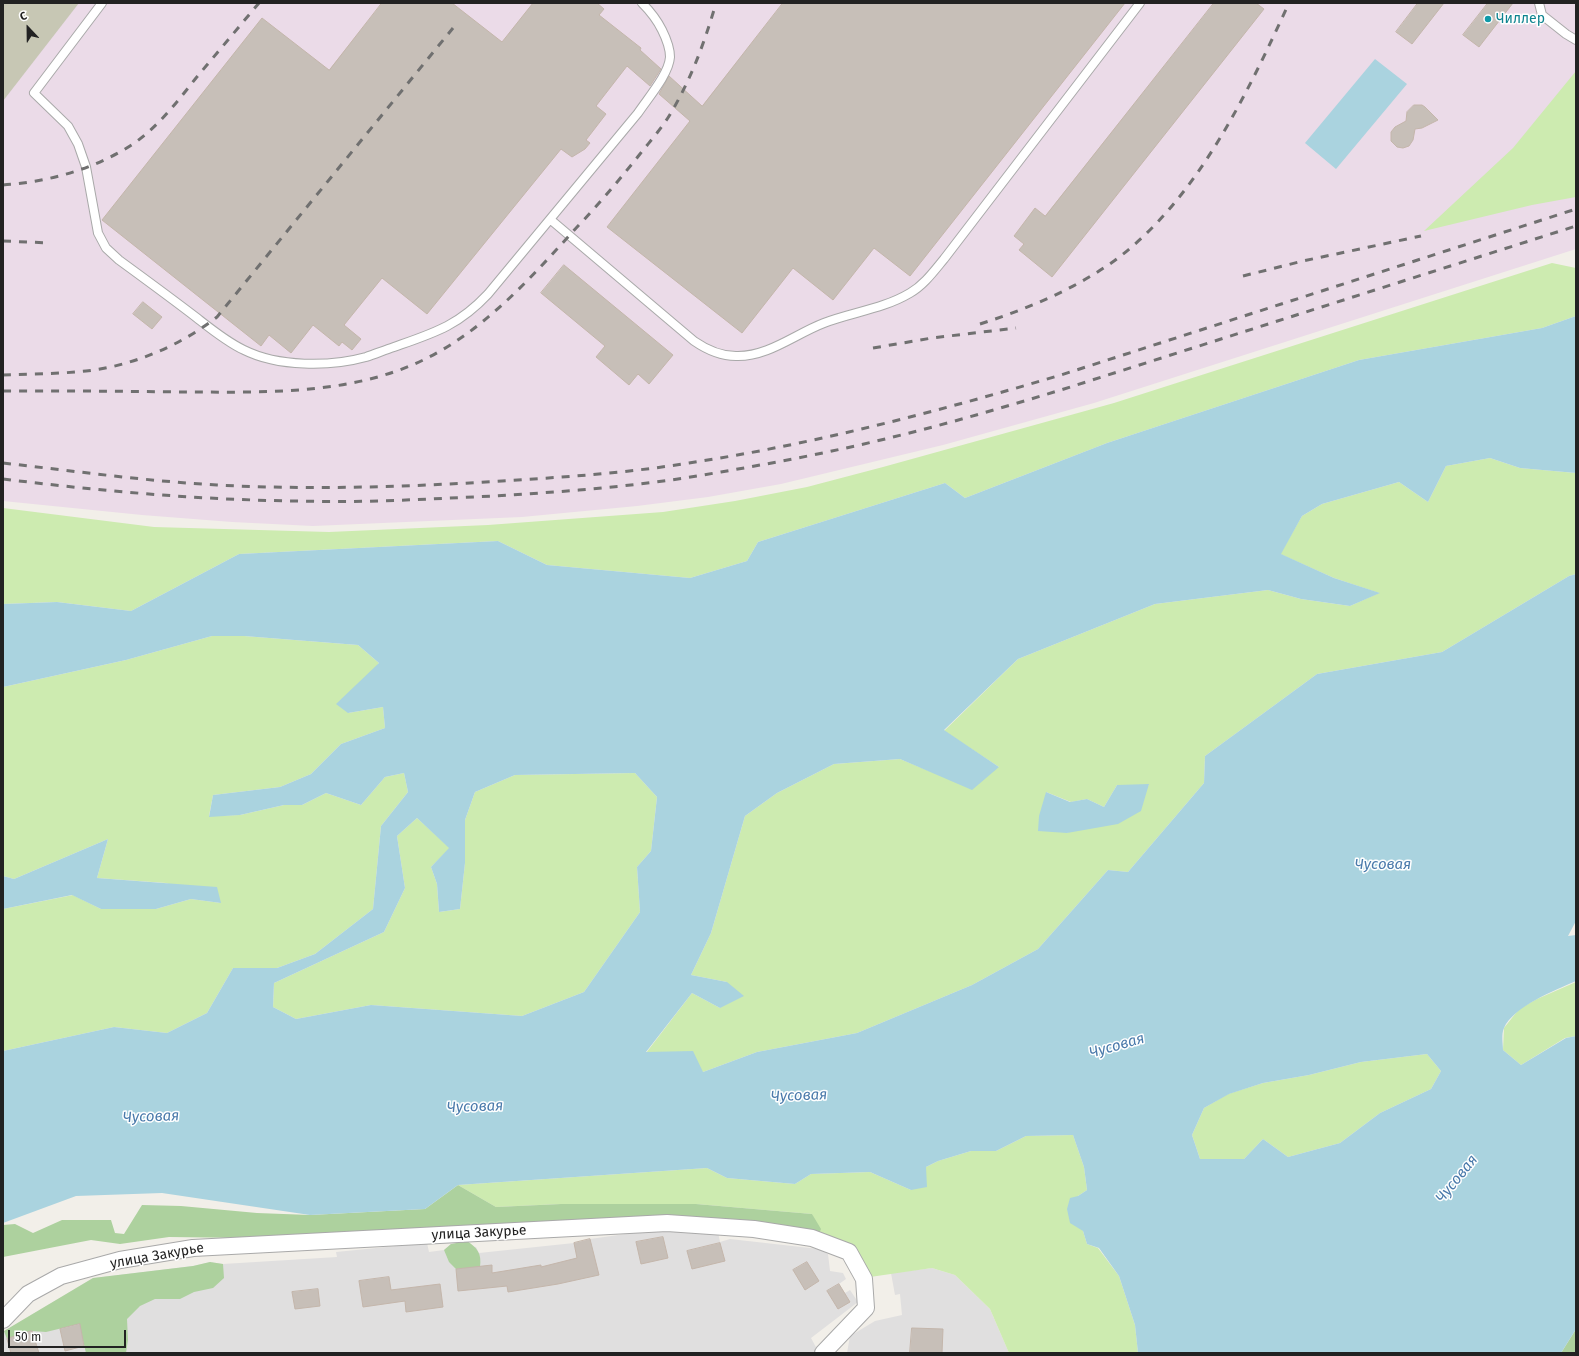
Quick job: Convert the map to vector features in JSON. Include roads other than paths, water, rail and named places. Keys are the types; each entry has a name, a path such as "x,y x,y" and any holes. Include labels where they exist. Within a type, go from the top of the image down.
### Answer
{"street":[{"name":"улица Закурье","path":"3,1320 28,1294 61,1276 120,1260 193,1248 667,1223 754,1229 812,1238 849,1252 864,1279 866,1308 823,1353"},
{"path":"837,1353 839,1336"}],"lane":[{"path":"102,3 34,93 68,126 78,144 86,167 98,233 106,248 125,265 244,350 262,357 288,362 312,363 334,362 364,357 444,328 458,321 474,309 551,220 638,113 659,82 670,57 669,48 665,36 652,14 642,3"},
{"path":"551,220 694,341 714,353 736,356 762,352 838,318 899,300 923,284 944,259 1140,3"},
{"path":"1539,3 1542,15 1576,40"}],"water":[{"path":"1375,59 1407,84 1336,169 1305,143"},
{"name":"Чусовая","path":"1576,316 1576,473 1520,468 1490,458 1446,466 1428,502 1399,482 1322,504 1302,516 1281,554 1334,578 1380,593 1350,606 1301,599 1268,590 1155,604 1018,659 944,730 999,767 972,790 900,759 834,764 777,793 745,816 711,933 691,975 727,982 744,996 720,1008 692,993 646,1052 693,1051 703,1072 757,1052 857,1033 972,985 1038,949 1108,870 1128,872 1204,783 1205,756 1317,674 1442,652 1569,576 1576,574 1576,921 1568,936 1576,935 1576,981 1525,1006 1509,1020 1503,1030 1502,1036 1503,1050 1521,1065 1566,1038 1576,1036 1576,1329 1561,1353 1138,1353 1135,1325 1119,1276 1099,1248 1087,1244 1083,1231 1070,1223 1067,1209 1070,1198 1078,1196 1087,1190 1084,1167 1073,1135 1026,1136 996,1151 971,1151 938,1161 926,1167 927,1187 911,1190 870,1172 811,1174 795,1184 727,1178 707,1168 458,1185 425,1209 310,1215 162,1193 76,1196 3,1223 3,1051 114,1027 167,1033 207,1013 233,968 277,968 315,954 373,909 381,826 408,792 404,773 385,777 361,805 326,793 302,805 284,805 240,815 209,817 213,795 280,787 311,774 341,744 385,728 383,707 348,713 336,704 379,663 358,645 244,636 212,636 126,660 3,687 3,604 57,602 131,611 239,554 498,541 547,565 690,578 747,561 758,542 945,483 965,498 1107,443 1359,360 1542,328","holes":["635,773 657,797 651,851 637,867 640,912 584,992 522,1016 371,1005 296,1019 273,1007 274,983 384,932 405,888 397,836 417,818 449,848 431,867 437,884 439,912 460,909 465,863 465,820 475,792 515,775","1427,1054 1441,1071 1431,1089 1380,1113 1340,1143 1288,1157 1263,1139 1244,1159 1200,1159 1192,1135 1204,1108 1229,1094 1263,1083 1309,1075 1361,1062"]},
{"path":"1149,784 1141,811 1118,824 1067,833 1038,831 1039,816 1046,792 1070,802 1087,799 1104,807 1117,785"},
{"path":"108,839 97,878 217,887 221,903 191,899 156,909 101,909 72,895 3,909 3,876 14,879"}],"railway":[{"path":"3,185 37,181 71,173 103,161 133,144 151,130 167,114 259,3"},
{"path":"3,391 246,392 314,389 347,384 380,376 411,365 442,350 480,324 531,277 602,200 657,133 672,111 692,72 703,45 716,3"},
{"path":"980,324 1015,312 1066,290 1114,261 1144,236 1170,208 1195,177 1217,143 1256,73 1289,3"},
{"path":"3,375 76,372 121,365 171,346 217,317 453,28"},
{"path":"3,463 163,481 253,487 324,488 431,485 573,476 689,463 830,436 923,414 1061,375 1576,209"},
{"path":"3,479 188,497 348,501 544,493 595,489 697,476 845,448 915,432 979,414 1064,389 1576,226"},
{"path":"1243,276 1303,261 1421,236"},
{"path":"3,241 51,243"},
{"path":"873,348 932,338 1016,328"}],"place":[{"name":"Чиллер","path":"1488,19"}]}
